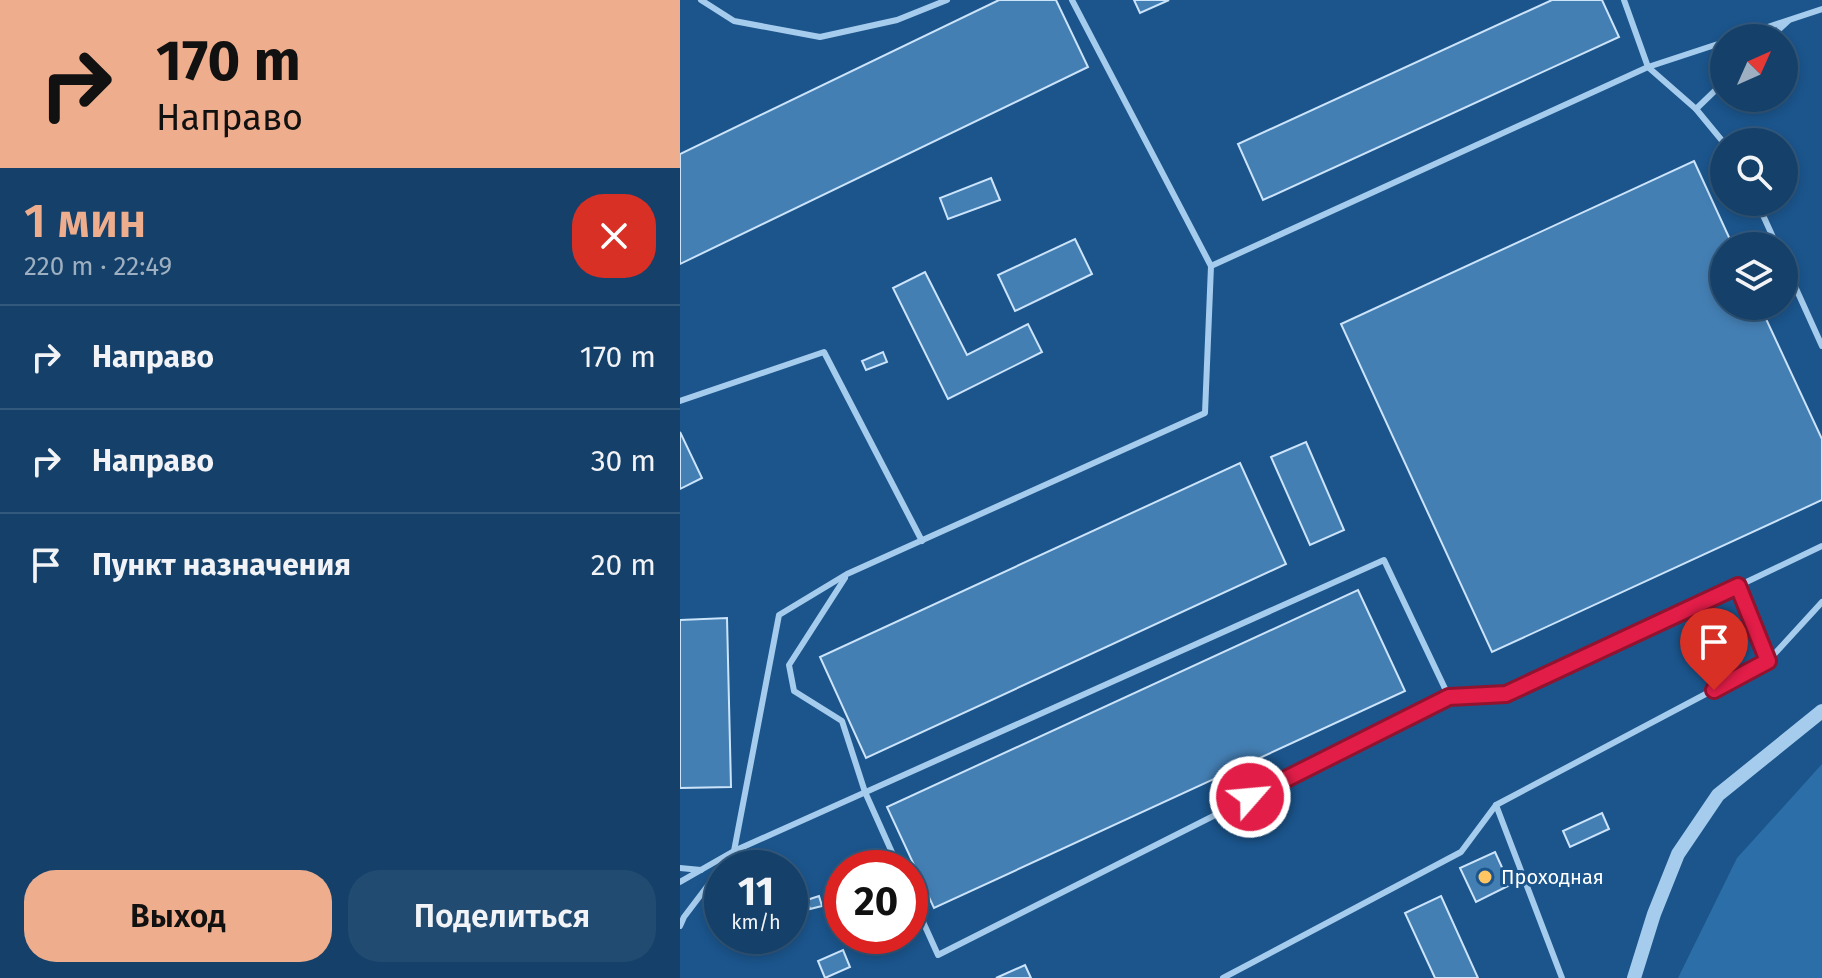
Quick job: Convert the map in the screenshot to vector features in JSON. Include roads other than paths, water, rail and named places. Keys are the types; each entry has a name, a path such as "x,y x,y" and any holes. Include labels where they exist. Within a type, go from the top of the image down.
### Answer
{"street":[{"path":"1634,978 1654,914 1678,854 1718,795 1822,711"}],"lane":[{"path":"701,0 734,21 820,37 897,20 947,0"},
{"path":"734,850 779,615 847,574 1205,413 1211,266 1072,0"},
{"path":"1624,0 1648,67 1696,109 1712,128"},
{"path":"1777,24 1822,9"},
{"path":"1785,24 1789,20"},
{"path":"1211,266 1648,67 1710,47"},
{"path":"1696,109 1710,96"},
{"path":"1798,293 1822,346"},
{"path":"680,401 824,352 922,541"},
{"path":"928,933 938,955 1449,697 1506,694 1822,546"},
{"path":"736,850 1384,560 1449,697"},
{"path":"847,574 789,665 794,691 842,721 865,792 891,850"},
{"path":"1738,586 1768,661"},
{"path":"1223,978 1461,852 1496,805 1768,661 1822,602"},
{"path":"1496,805 1562,978"},
{"path":"680,868 701,870"},
{"path":"680,882 704,868"},
{"path":"680,926 704,891"}],"place":[{"name":"Проходная","path":"1485,877"}]}
